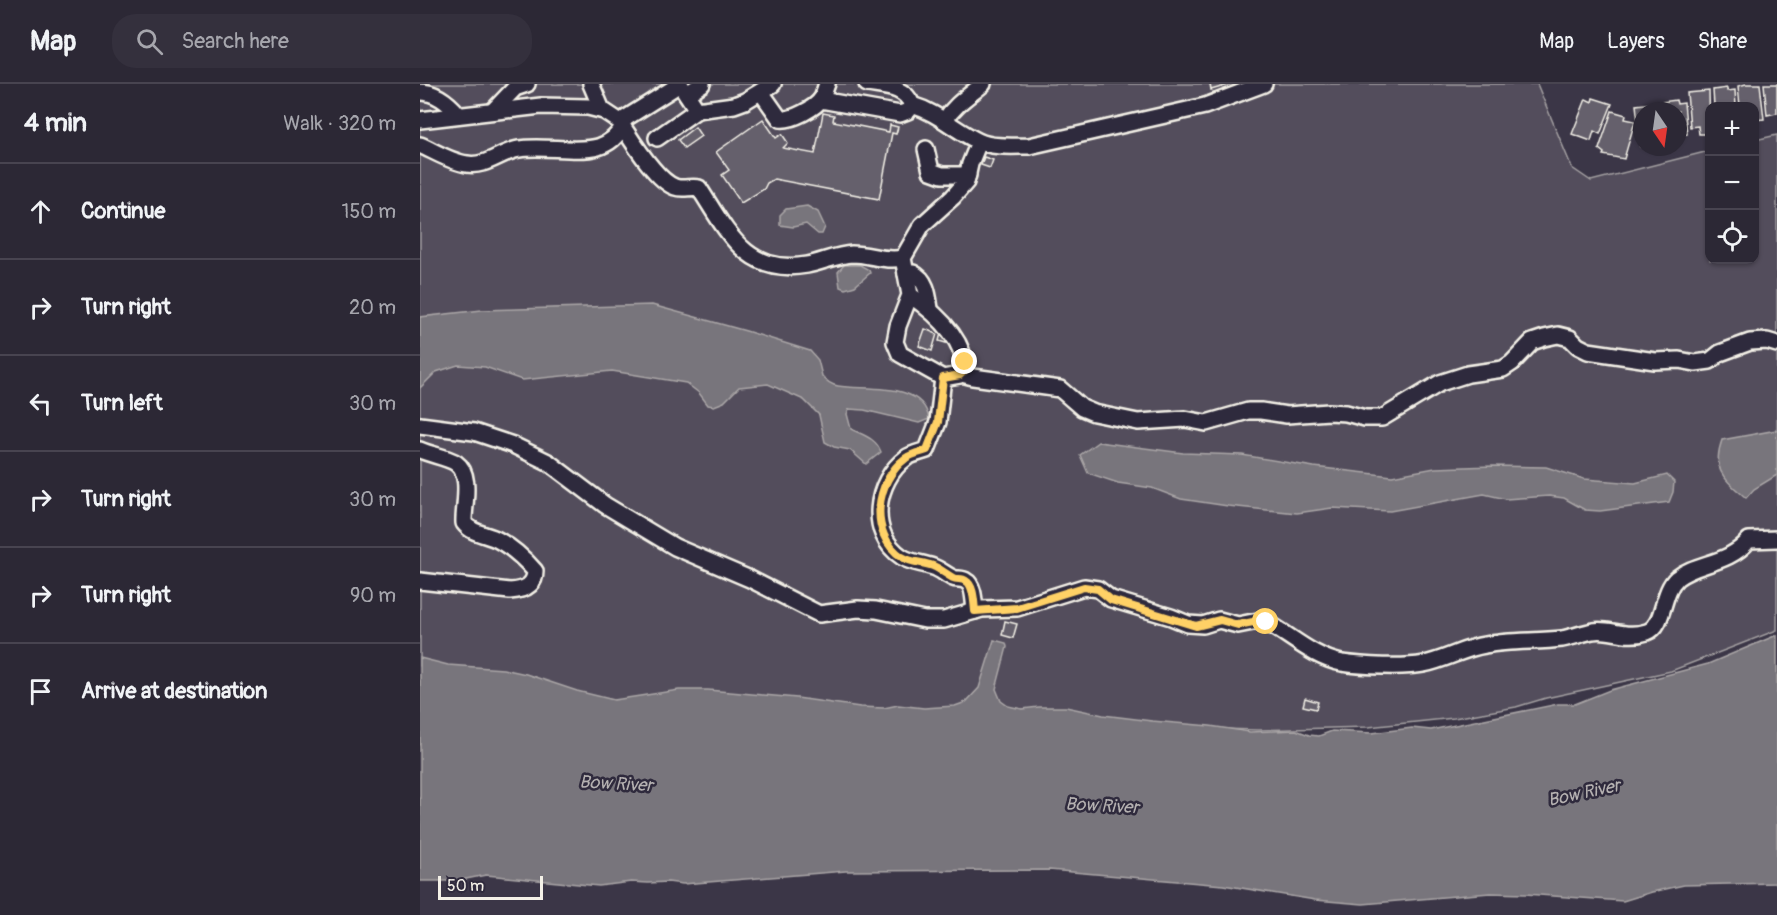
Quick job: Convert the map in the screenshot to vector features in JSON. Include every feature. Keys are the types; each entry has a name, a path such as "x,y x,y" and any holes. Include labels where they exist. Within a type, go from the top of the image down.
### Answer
{"lane":[{"path":"493,111 515,88 527,84"},
{"path":"591,84 602,110"},
{"path":"420,145 458,162 477,165 486,163 504,152 520,148 588,149 614,139 626,118 682,87 702,84"},
{"path":"657,138 697,110 734,105 767,88 780,119 795,118 821,100 826,84"},
{"path":"867,84 902,90 912,105 928,110 979,142 1009,146 1029,146 1205,106 1264,84"},
{"path":"945,120 952,109 983,84"},
{"path":"682,87 697,110"},
{"path":"420,92 437,96 450,104 459,115"},
{"path":"821,100 900,114 908,111 912,105"},
{"path":"420,120 540,106 588,107 602,110 622,125 651,167 672,187 699,188 742,250 765,263 783,266 805,265 854,254 892,261 903,258"},
{"path":"979,142 966,182 922,225 903,258 910,295 898,326 895,342 900,354 943,378 952,378 962,374 1060,388 1082,408 1094,414 1138,422 1178,419 1206,423 1248,411 1287,416 1329,412 1346,413 1365,418 1382,418 1440,383 1468,374 1503,369 1532,342 1544,338 1558,336 1570,338 1578,346 1588,351 1655,361 1679,360 1695,363 1710,361 1720,353 1750,342 1767,341 1777,344"},
{"path":"926,149 931,171 942,175 968,175"},
{"path":"906,274 913,273 922,281 927,290 930,309"},
{"path":"910,295 930,309 955,338 965,362 965,370 962,374"},
{"path":"943,378 938,422 927,450 906,457 886,479 879,498 880,519 884,540 900,555 912,562 932,566 955,579 964,579 969,584 975,611"},
{"path":"420,425 474,432 513,445 548,462 604,505 675,547 750,579 819,614 858,609 876,610 925,620 944,620 975,611 1017,608 1084,587 1098,589 1111,600 1196,626 1220,620 1238,625 1258,621 1266,622 1334,661 1353,664 1424,664 1482,645 1564,639 1594,631 1621,635 1649,632 1659,620 1668,589 1679,577 1719,561 1749,540 1777,539"},
{"path":"420,450 455,462 461,468 465,477 464,523 468,528 496,539 513,549 535,571 535,578 530,586 510,591 420,581"}],"shaded area":[{"path":"420,84 1537,84 1572,168 1591,181 1705,152 1705,264 1759,264 1759,139 1777,135 1777,630 1671,671 1546,698 1516,707 1454,718 1368,727 1258,730 604,712 420,666"}],"water":[{"path":"807,206 818,212 825,227 822,234 818,234 806,224 793,227 780,225 780,215 786,209"},
{"path":"844,265 860,265 870,273 855,286 845,289 840,287 838,272"},
{"path":"652,305 810,351 818,360 822,376 831,384 904,393 916,398 924,407 929,419 919,423 864,410 849,409 847,414 851,429 872,440 881,452 866,464 850,450 834,447 825,442 819,415 804,400 768,384 739,387 724,402 714,406 708,405 699,393 686,383 612,371 522,380 485,367 458,365 436,372 420,388 420,317 482,310"},
{"path":"1777,430 1777,475 1754,489 1746,498 1726,479 1719,467 1718,459 1722,440"},
{"path":"1098,442 1183,453 1242,455 1314,467 1392,476 1435,468 1546,467 1584,479 1635,483 1667,475 1674,482 1669,502 1600,511 1585,510 1564,498 1549,496 1506,499 1484,494 1390,511 1332,508 1297,513 1181,499 1152,488 1118,483 1088,473 1080,455"},
{"name":"Bow River","path":"1777,635 1777,883 1684,885 1623,901 1490,893 1363,904 1315,900 1223,885 1049,870 846,871 683,884 631,882 599,886 486,875 456,881 420,881 420,658 448,665 503,669 614,700 679,690 708,690 797,698 860,707 884,708 898,705 924,708 955,706 966,702 979,688 994,640 1006,643 1007,647 996,689 1001,701 1008,706 1022,709 1066,707 1103,715 1152,721 1250,732 1296,730 1319,736 1332,731 1372,733 1412,728 1431,730 1558,704 1575,704 1610,690 1708,664"}],"building":[{"path":"1210,84 1232,84 1211,90"},
{"path":"1760,84 1764,119 1759,120 1759,102 1740,102 1738,86"},
{"path":"1764,84 1777,84 1777,113 1767,115"},
{"path":"1727,88 1727,91 1735,90 1736,102 1714,102 1713,90"},
{"path":"1709,91 1709,102 1705,102 1705,134 1699,134 1698,126 1690,127 1687,93"},
{"path":"1593,98 1612,104 1600,134 1594,131 1591,141 1572,134 1586,99 1592,102"},
{"path":"1612,111 1626,115 1625,119 1633,121 1624,159 1603,155 1604,153 1599,149"},
{"path":"823,113 834,115 833,121 889,132 890,125 898,127 896,134 892,133 879,199 774,179 767,183 764,189 741,203 722,175 729,170 716,152 763,119 776,138 782,134 788,143 783,148 815,154"},
{"path":"695,127 701,136 684,148 678,140"},
{"path":"984,157 993,160 990,168 981,165"},
{"path":"925,329 937,334 932,351 919,346"},
{"path":"941,333 949,336 946,343 939,341"},
{"path":"1005,621 1017,624 1013,638 1002,635"},
{"path":"1305,698 1318,702 1316,709 1303,706"}],"route":[{"path":"965,362 965,370 960,375 943,378 938,422 927,450 906,457 886,479 879,498 884,540 900,555 912,562 932,566 955,579 964,579 969,584 975,611 1017,608 1084,587 1098,589 1111,600 1196,626 1220,620 1238,625 1258,621 1266,622"}]}
